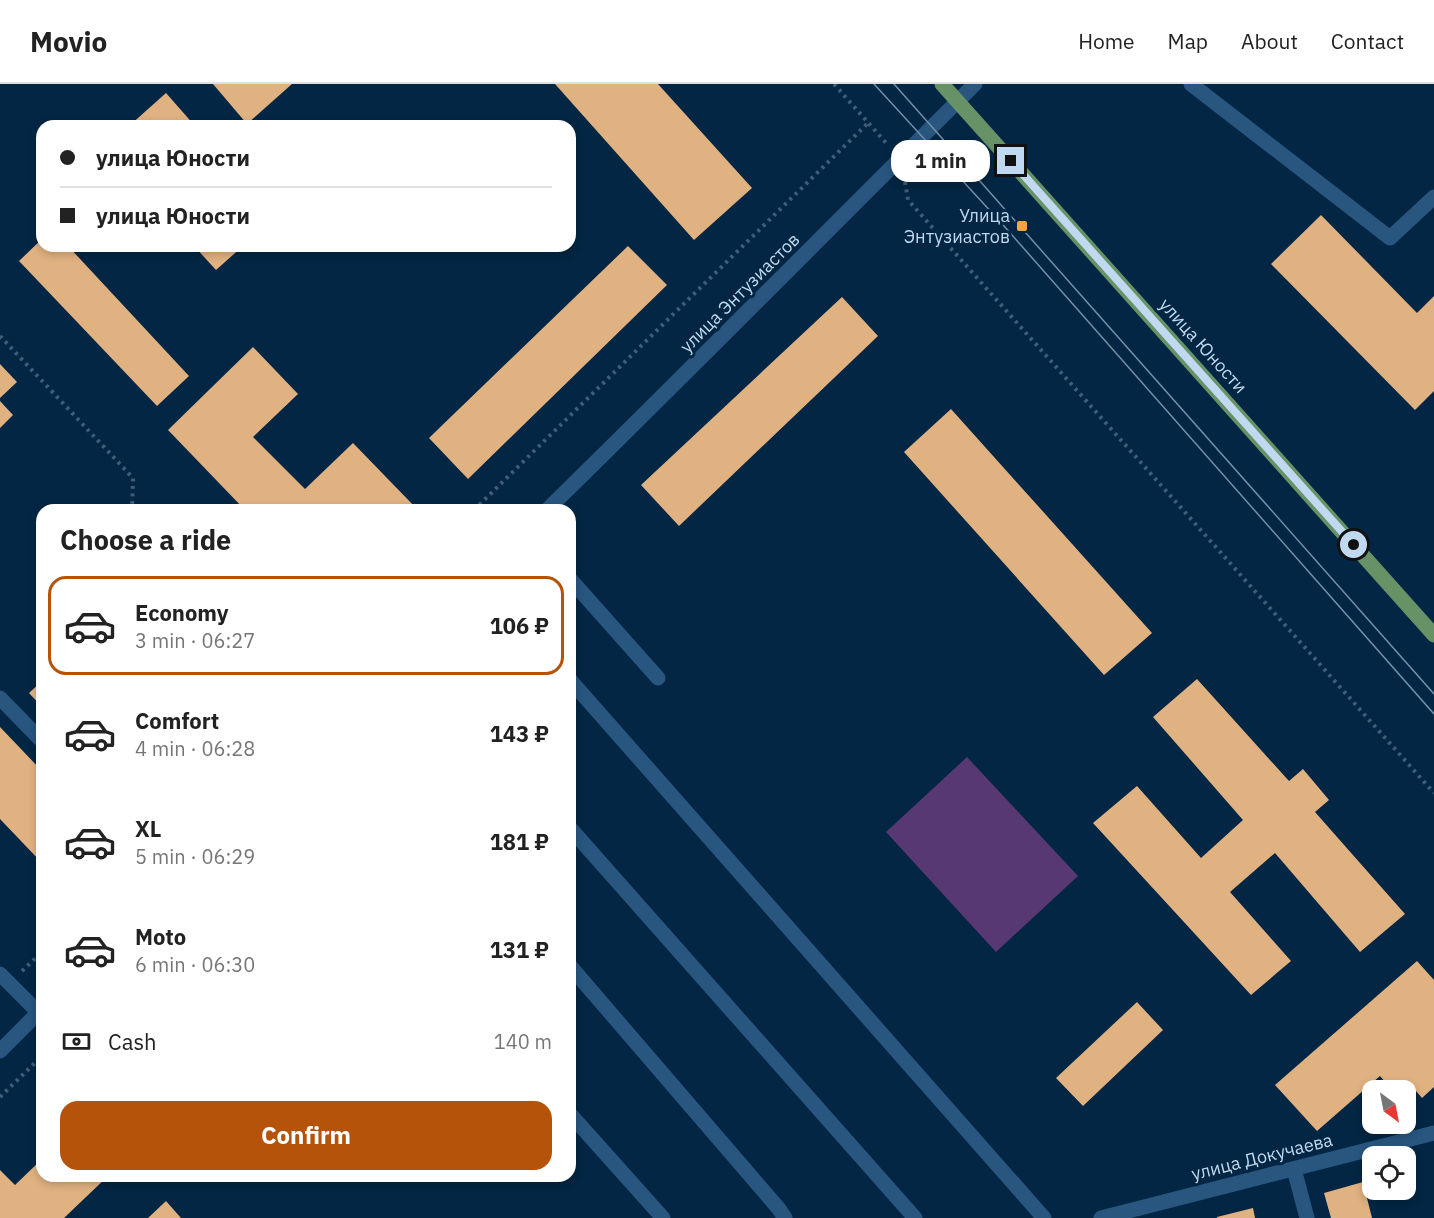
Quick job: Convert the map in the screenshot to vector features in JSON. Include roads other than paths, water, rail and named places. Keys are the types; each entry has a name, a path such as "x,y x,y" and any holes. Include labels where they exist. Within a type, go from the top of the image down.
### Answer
{"main road":[{"name":"улица Юности","path":"942,84 1434,635"}],"street":[{"name":"улица Энтузиастов","path":"553,504 731,330 975,84"},
{"path":"1191,84 1390,238 1434,197"},
{"path":"576,586 658,678"},
{"path":"576,687 1044,1218"},
{"path":"0,698 36,735"},
{"path":"576,835 915,1218"},
{"path":"576,973 785,1218"},
{"path":"0,974 36,1007"},
{"path":"0,1051 36,1015"},
{"path":"576,1121 663,1218"},
{"name":"улица Докучаева","path":"1101,1218 1434,1133"},
{"path":"1294,1169 1307,1218"}],"tram line":[{"path":"874,84 1004,226 1434,714"},
{"path":"894,84 1434,694"}],"place":[{"name":"Улица Энтузиастов","path":"1022,226"}]}
